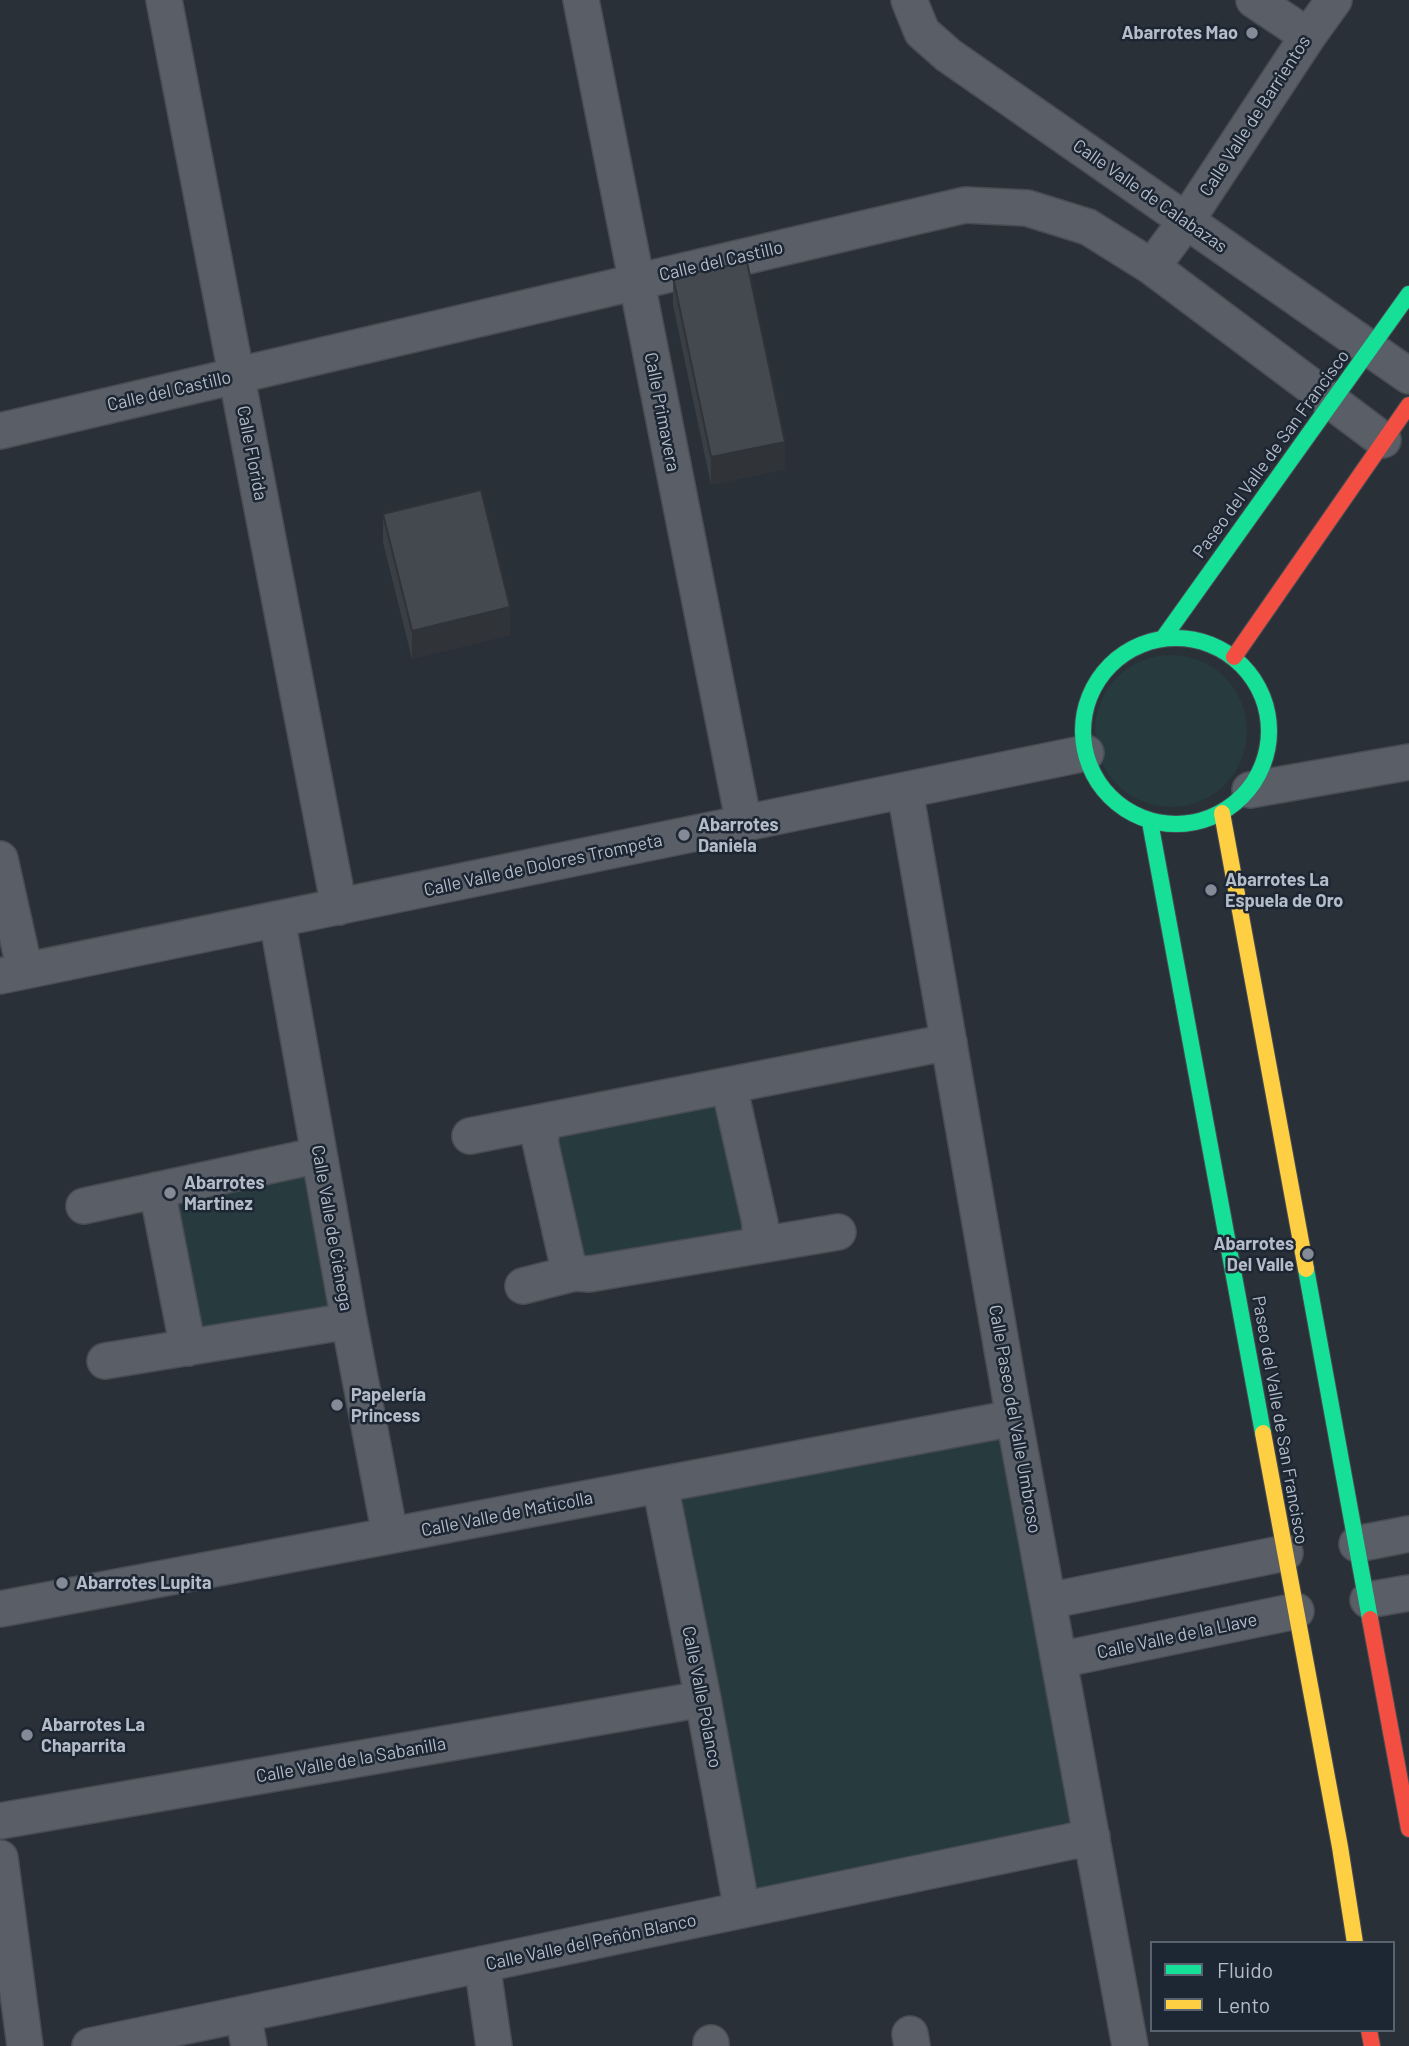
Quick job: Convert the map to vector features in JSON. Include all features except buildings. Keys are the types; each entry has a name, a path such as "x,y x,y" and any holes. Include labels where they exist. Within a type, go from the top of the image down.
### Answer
{"street":[{"name":"Calle Florida","path":"164,0 339,906"},
{"name":"Calle Primavera","path":"581,0 744,824"},
{"name":"Calle Valle de Calabazas","path":"909,0 922,32 948,55 1409,376"},
{"path":"1254,0 1308,36"},
{"name":"Calle Valle de Barrientos","path":"1152,267 1186,221 1334,0"},
{"name":"Calle del Castillo","path":"0,431 965,205 1027,208 1088,227 1152,267 1383,440"},
{"name":"Paseo del Valle de San Francisco","path":"1164,637 1409,294"},
{"path":"1234,657 1409,405"},
{"path":"1164,637 1201,640 1234,657 1258,685 1269,720 1266,757 1250,790 1222,814 1186,825 1150,822 1117,805 1093,777 1082,741 1085,704 1101,672 1130,648 1164,637"},
{"name":"Calle Valle de Dolores Trompeta","path":"12,973 1086,753"},
{"path":"1250,790 1409,762"},
{"name":"Calle Paseo del Valle Umbroso","path":"905,791 1014,1418 1130,2046"},
{"path":"1222,814 1409,1829"},
{"name":"Paseo del Valle de San Francisco","path":"1150,822 1340,1847 1355,1941"},
{"path":"0,859 12,973"},
{"name":"Calle Valle de Ciénega","path":"277,919 390,1535"},
{"path":"470,1136 949,1042"},
{"path":"729,1086 760,1223 760,1244"},
{"path":"544,1122 540,1141 567,1261 574,1273"},
{"path":"84,1206 319,1155"},
{"path":"157,1190 188,1348"},
{"path":"523,1286 574,1273 589,1274 838,1232"},
{"path":"105,1361 349,1321"},
{"name":"Calle Valle de Maticolla","path":"0,1609 1014,1418"},
{"name":"Calle Valle Polanco","path":"660,1485 742,1910"},
{"path":"1357,1544 1409,1534"},
{"path":"1048,1601 1285,1553"},
{"path":"1368,1601 1409,1593"},
{"name":"Calle Valle de la Llave","path":"1059,1660 1296,1611"},
{"name":"Calle Valle de la Sabanilla","path":"0,1821 703,1699"},
{"name":"Calle Valle del Peñón Blanco","path":"90,2046 246,2030 482,1964 1092,1838"},
{"path":"0,1858 26,2046"},
{"path":"482,1964 494,2046"}],"green space":[{"path":"1171,655 1200,661 1225,677 1241,702 1247,731 1241,760 1225,785 1200,801 1171,807 1142,801 1117,785 1101,760 1095,731 1101,702 1117,677 1142,661"},
{"path":"729,1086 760,1244 574,1273 544,1122"},
{"path":"319,1158 347,1313 190,1343 161,1191"},
{"path":"1014,1418 1092,1837 742,1910 660,1485"}],"traffic: fast":[{"path":"1164,637 1409,294"},
{"path":"1176,638 1212,645 1242,665 1262,695 1269,731 1262,767 1242,797 1212,817 1176,824 1140,817 1110,797 1090,767 1083,731 1090,695 1110,665 1140,645 1176,638"},
{"path":"1150,822 1263,1433"},
{"path":"1306,1269 1370,1619"}],"traffic: slow":[{"path":"1222,813 1306,1269"},
{"path":"1263,1433 1340,1847 1355,1941"}],"traffic: jam":[{"path":"1234,657 1409,405"},
{"path":"1370,1619 1409,1829"},
{"path":"1369,2032 1372,2046"}],"place":[{"name":"Abarrotes Mao","path":"1252,33"},
{"name":"Abarrotes Daniela","path":"684,835"},
{"name":"Abarrotes La Espuela de Oro","path":"1211,890"},
{"name":"Abarrotes Martinez","path":"170,1193"},
{"name":"Abarrotes Del Valle","path":"1308,1254"},
{"name":"Papelería Princess","path":"337,1405"},
{"name":"Abarrotes Lupita","path":"62,1583"},
{"name":"Abarrotes La Chaparrita","path":"27,1735"}]}
